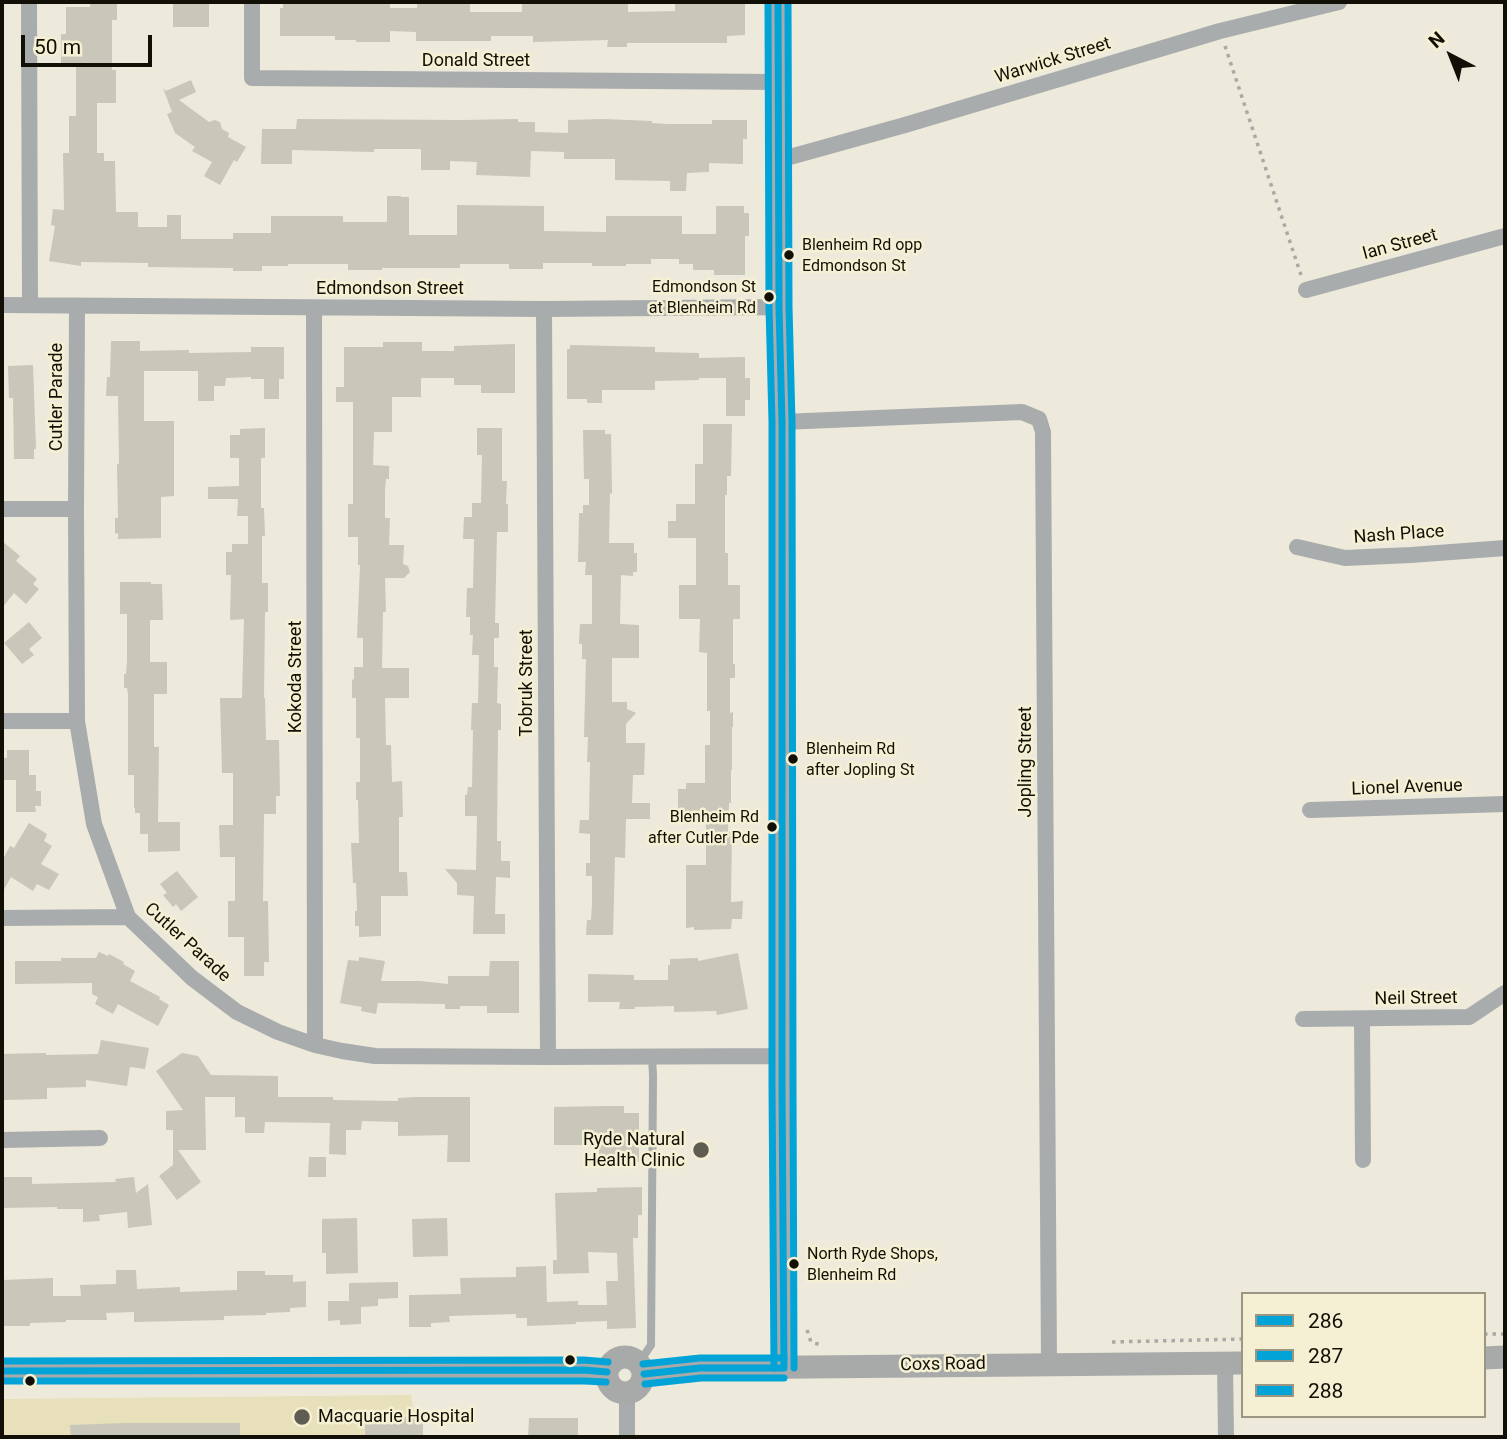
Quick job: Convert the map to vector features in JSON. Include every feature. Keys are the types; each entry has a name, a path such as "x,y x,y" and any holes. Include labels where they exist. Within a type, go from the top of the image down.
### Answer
{"street":[{"path":"29,2 30,305"},
{"name":"Donald Street","path":"252,2 252,78 777,82"},
{"path":"778,2 782,422 784,1368"},
{"name":"Warwick Street","path":"779,160 1220,31 1339,2"},
{"name":"Ian Street","path":"1306,290 1505,236"},
{"name":"Edmondson Street","path":"2,305 544,309 779,307"},
{"name":"Cutler Parade","path":"77,306 77,722 94,824 128,917 192,978 237,1012 278,1032 315,1045 375,1056 783,1056"},
{"name":"Kokoda Street","path":"314,308 315,1045"},
{"name":"Tobruk Street","path":"544,309 548,1057"},
{"name":"Jopling Street","path":"782,422 1022,412 1039,419 1043,432 1049,1363"},
{"path":"2,509 76,509"},
{"name":"Nash Place","path":"1297,547 1345,558 1505,548"},
{"path":"2,721 77,722"},
{"name":"Lionel Avenue","path":"1310,810 1505,804"},
{"path":"2,918 128,917"},
{"name":"Neil Street","path":"1303,1019 1469,1017 1505,993"},
{"name":"Neil Street","path":"1362,1019 1363,1160"},
{"path":"2,1140 100,1138"},
{"path":"623,1356 629,1357 642,1368 639,1387 627,1393 618,1391 607,1378 607,1372 612,1362 623,1356"},
{"path":"1486,1357 1505,1357"},
{"path":"1226,1437 1234,1363"},
{"name":"Coxs Road","path":"642,1368 1234,1363"},
{"path":"2,1371 110,1369 607,1372"},
{"path":"626,1437 627,1393"}],"lane":[{"path":"642,1368 650,1345 652,1056"}],"path":[{"path":"1220,31 1306,290"},
{"path":"807,1331 811,1342 830,1345"},
{"path":"1486,1334 1505,1334"},
{"path":"1105,1343 1241,1339"}],"shaded area":[{"name":"Macquarie Hospital","path":"411,1395 418,1437 2,1437 2,1399"}],"building":[{"path":"90,2 117,2 117,20 112,20 112,70 116,70 116,103 97,103 97,153 104,153 104,161 115,161 116,212 138,212 138,227 167,227 167,215 181,215 181,239 233,239 233,233 271,233 271,216 343,216 343,222 387,222 387,196 401,196 409,197 409,235 457,235 457,205 544,206 544,231 606,232 606,216 682,216 682,234 716,234 716,206 744,206 744,213 749,213 749,236 745,236 745,275 714,275 714,270 693,270 693,264 679,264 679,259 651,259 651,264 626,266 543,263 543,269 509,269 509,264 460,264 460,268 348,270 348,264 288,264 262,266 262,271 148,267 148,263 81,262 81,266 49,261 55,226 51,225 53,209 64,210 63,153 69,153 69,116 76,116 76,66 61,66 61,34 66,34 66,7 90,7"},
{"path":"173,2 209,2 209,27 173,27"},
{"path":"283,2 390,2 390,8 417,8 417,2 470,2 470,12 522,12 522,3 625,2 628,3 628,12 675,11 675,2 745,2 745,35 727,36 727,43 627,43 627,47 607,47 608,40 533,42 533,36 491,36 491,41 416,41 416,32 390,31 390,42 356,42 335,40 335,36 280,36 280,8 283,8"},
{"path":"191,80 196,92 179,100 209,122 220,122 222,129 229,133 228,137 246,147 237,162 234,160 220,185 204,176 212,162 192,151 195,147 175,133 167,114 172,112 163,88 166,91"},
{"path":"297,119 518,119 518,122 535,122 535,132 568,133 568,120 712,124 712,120 747,120 747,139 743,139 743,164 709,163 709,172 687,173 686,191 670,191 670,181 615,180 615,159 564,159 564,152 531,151 530,177 476,175 477,162 450,161 450,170 421,170 421,149 374,149 374,152 292,150 292,164 261,164 262,129 296,129"},
{"path":"111,341 140,341 140,351 189,350 189,353 251,352 251,347 284,347 284,379 279,379 279,399 264,399 264,379 251,377 226,378 225,386 214,386 214,401 198,401 198,371 144,371 144,421 174,421 174,496 161,497 161,538 118,539 118,533 115,534 115,518 118,518 118,396 106,396 107,377 110,377"},
{"path":"383,342 422,342 422,351 454,351 454,346 515,344 515,393 481,393 481,385 454,385 454,378 421,378 421,397 392,397 392,432 374,432 373,465 389,466 389,479 386,479 385,489 385,518 390,518 389,545 404,545 403,564 408,566 410,572 404,578 385,578 386,612 383,612 382,668 409,668 409,698 385,698 386,745 391,745 392,782 402,781 403,817 399,817 399,872 407,872 408,896 381,896 381,936 359,937 359,926 355,926 356,883 353,883 351,843 359,843 356,782 360,782 360,738 356,738 356,698 352,698 352,680 354,667 363,667 363,638 357,638 360,565 358,537 348,537 348,504 353,504 353,402 336,402 336,387 344,387 344,347 383,347"},
{"path":"570,345 655,347 655,352 699,353 699,358 745,357 745,378 750,378 750,400 745,400 745,416 726,416 726,378 655,381 655,390 602,390 602,403 587,403 587,399 567,399 567,349 570,349"},
{"path":"33,365 36,449 34,459 14,459 13,398 9,398 8,366"},
{"path":"703,424 732,424 731,476 727,476 725,495 725,553 728,553 728,585 740,585 740,619 733,619 735,678 730,678 730,713 733,712 733,727 728,832 732,832 731,902 743,901 742,919 732,919 731,929 694,930 694,927 686,928 686,865 706,865 706,813 678,813 678,789 686,789 686,783 705,783 705,745 710,745 707,653 699,652 700,619 679,619 679,585 696,585 696,538 668,538 668,521 676,521 676,504 695,504 695,464 703,464"},
{"path":"265,428 265,458 261,458 261,508 264,508 265,536 262,536 262,583 268,583 264,698 266,740 279,740 280,796 276,796 276,814 264,814 263,901 268,901 269,962 264,962 264,976 244,976 244,937 228,937 228,901 235,901 235,857 220,857 219,825 233,825 233,773 222,773 220,698 242,698 244,619 230,620 231,575 226,575 226,552 232,552 232,544 248,544 248,516 237,516 238,499 208,499 208,487 239,486 239,458 230,458 230,435 240,435 240,429"},
{"path":"477,428 502,428 502,481 507,481 508,532 497,532 495,623 499,623 499,638 494,638 494,667 498,667 497,703 501,704 501,730 498,730 497,841 501,841 501,861 510,861 510,878 496,877 495,914 505,914 505,934 473,934 474,896 457,895 457,883 445,869 476,870 477,816 465,816 465,795 468,787 472,787 472,703 478,703 479,655 472,655 473,635 470,635 470,617 466,617 467,588 473,588 474,539 463,539 464,517 472,517 472,503 481,503 482,455 477,455"},
{"path":"583,430 605,430 605,434 611,434 612,494 610,493 609,543 634,543 634,553 637,553 637,572 633,572 633,576 621,575 620,624 639,625 639,658 612,658 612,702 627,702 627,709 636,713 626,724 626,743 645,743 644,775 633,775 632,803 650,803 650,819 626,819 625,858 615,857 613,935 586,935 592,904 592,876 586,876 586,863 590,863 590,834 579,833 580,820 589,820 590,762 587,762 588,737 584,737 586,659 582,659 582,644 579,644 580,624 592,624 592,575 585,575 586,562 578,562 579,513 583,513 583,505 589,505 589,479 584,479"},
{"path":"2,541 20,556 16,561 37,579 33,584 39,589 26,604 14,593 2,608"},
{"path":"120,582 162,584 163,620 150,620 150,662 167,662 167,694 154,694 154,747 159,747 158,822 180,822 180,851 148,852 148,834 140,834 140,813 135,813 134,775 128,775 128,694 127,688 124,688 127,614 120,614"},
{"path":"29,622 42,638 29,649 34,655 22,664 4,643"},
{"path":"7,750 29,750 29,775 36,775 36,791 41,791 41,806 35,806 36,812 16,812 16,780 2,780 2,758 7,758"},
{"path":"29,823 47,834 44,841 52,846 41,864 59,874 49,890 37,884 33,891 11,877 2,893 2,861 10,846 14,848"},
{"path":"177,871 198,897 181,911 176,904 173,907 163,895 167,893 160,884"},
{"path":"99,952 124,962 123,964 135,971 130,981 169,1005 158,1026 118,1004 113,1014 95,1004 98,997 92,994 92,983 15,984 15,961 96,958"},
{"path":"738,953 748,1009 717,1015 716,1011 674,1012 674,1006 619,1009 620,1002 588,1002 588,974 634,975 634,980 668,980 670,959 698,958 698,961"},
{"path":"359,957 385,961 381,981 448,984 448,976 489,976 490,961 519,961 519,1013 487,1013 487,1006 445,1009 445,1004 378,1003 376,1014 361,1011 362,1007 340,1003 348,960 359,961"},
{"path":"101,1040 149,1048 145,1069 130,1067 127,1086 86,1080 86,1087 47,1088 47,1099 2,1100 2,1054 98,1054"},
{"path":"182,1053 198,1056 211,1075 278,1076 278,1097 398,1101 398,1098 415,1097 470,1097 470,1162 447,1162 448,1135 398,1136 398,1122 362,1121 361,1130 346,1130 346,1155 329,1154 330,1123 265,1122 264,1133 245,1133 245,1117 235,1117 235,1097 205,1097 206,1150 178,1150 201,1182 177,1200 159,1176 173,1165 173,1130 166,1130 166,1111 183,1110 156,1071"},
{"path":"624,1106 624,1113 639,1113 639,1162 599,1162 599,1145 554,1145 554,1107"},
{"path":"309,1157 326,1157 326,1177 308,1177"},
{"path":"2,1177 32,1177 32,1184 116,1182 115,1179 134,1177 136,1193 148,1184 152,1225 128,1228 127,1212 99,1215 100,1221 83,1222 83,1209 2,1208"},
{"path":"642,1187 642,1215 638,1215 638,1238 633,1238 636,1328 607,1329 607,1321 527,1326 527,1318 516,1318 516,1314 449,1316 450,1322 431,1323 431,1327 409,1327 409,1295 461,1294 460,1278 516,1277 516,1267 546,1266 547,1302 578,1301 578,1305 607,1305 606,1281 618,1281 617,1253 588,1252 589,1273 553,1274 553,1260 557,1260 555,1193"},
{"path":"357,1218 358,1273 326,1274 326,1253 322,1253 322,1219"},
{"path":"447,1218 448,1256 413,1257 412,1219"},
{"path":"116,1270 136,1270 137,1289 180,1287 180,1292 237,1290 237,1271 293,1275 293,1282 306,1281 306,1307 290,1308 290,1312 266,1315 224,1316 224,1320 134,1322 134,1312 106,1313 107,1320 66,1320 30,1323 30,1326 2,1326 2,1280 53,1278 53,1296 81,1296 80,1285 116,1284"},
{"path":"398,1282 398,1298 378,1299 378,1306 361,1307 361,1324 340,1325 340,1320 328,1321 328,1301 349,1301 349,1283"},
{"path":"365,1417 423,1417 423,1437 365,1437"},
{"path":"529,1418 578,1418 578,1437 528,1437"},
{"path":"240,1423 240,1437 71,1437 70,1425"}],"transit line":[{"name":"287","path":"768,2 772,422 774,1368"},
{"name":"286","path":"778,2 782,422 784,1368"},
{"name":"288","path":"788,2 792,422 794,1368"},
{"name":"288","path":"643,1364 700,1358 784,1358"},
{"name":"288","path":"2,1361 608,1362"},
{"name":"286","path":"644,1374 700,1368 784,1368"},
{"name":"286","path":"2,1371 607,1372"},
{"name":"287","path":"645,1384 701,1378 784,1378"},
{"name":"287","path":"2,1381 606,1382"}],"place":[{"name":"Blenheim Rd opp Edmondson St","path":"789,255"},
{"name":"Edmondson St at Blenheim Rd","path":"769,297"},
{"name":"Blenheim Rd after Jopling St","path":"793,759"},
{"name":"Blenheim Rd after Cutler Pde","path":"772,827"},
{"name":"Ryde Natural Health Clinic","path":"701,1150"},
{"name":"North Ryde Shops, Blenheim Rd","path":"794,1264"},
{"name":"Macquarie Hospital","path":"302,1417"}]}
